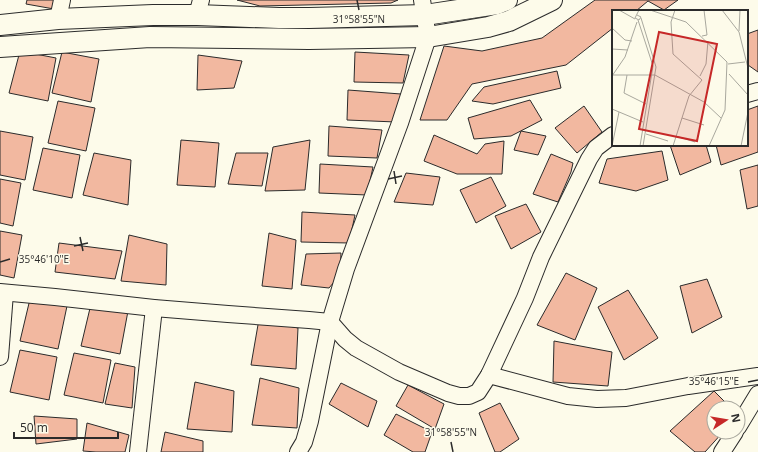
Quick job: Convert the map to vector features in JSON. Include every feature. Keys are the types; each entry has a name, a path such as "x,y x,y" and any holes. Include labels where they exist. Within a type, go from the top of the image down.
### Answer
{"main road":[{"path":"0,25 60,10 153,14 199,7 279,18 309,18 423,7 484,6 497,4 507,0"},
{"path":"0,47 150,37 302,39 428,37 488,28 509,22 552,0"}],"street":[{"path":"298,452 304,442 310,421 330,322 346,269 400,123 428,37 423,7"},
{"path":"748,94 758,91"},
{"path":"0,357 2,293 55,297 154,308 330,322 345,339 356,348 399,372 448,393 459,396 469,396 478,392 489,375 526,298 542,257 589,159 596,148 612,136"},
{"path":"138,452 154,308"},
{"path":"489,375 568,396 597,399 626,398 688,386 758,376"},
{"path":"746,414 758,394"},
{"path":"722,452 730,440"}],"building":[{"path":"27,0 56,0 54,9 26,4"},
{"path":"237,0 398,0 391,3 260,6"},
{"path":"595,0 678,0 664,10 648,1 637,10 612,10 612,29 566,65 472,84 447,120 420,120 444,46 482,51 542,38"},
{"path":"758,30 758,72 748,65 748,34"},
{"path":"20,51 56,58 48,101 9,93"},
{"path":"62,52 99,59 91,102 52,93"},
{"path":"355,52 409,55 403,83 354,82"},
{"path":"198,55 242,61 234,88 197,90"},
{"path":"557,71 561,88 493,104 472,101 484,87"},
{"path":"348,90 401,94 396,122 347,120"},
{"path":"530,100 542,120 511,136 474,139 468,118"},
{"path":"58,101 95,108 86,151 48,143"},
{"path":"584,106 602,132 577,153 555,128"},
{"path":"758,106 758,152 721,165 716,146 748,146 748,110"},
{"path":"329,126 382,130 377,158 328,156"},
{"path":"0,131 33,137 25,180 0,175"},
{"path":"521,131 546,136 538,155 514,150"},
{"path":"434,135 477,154 485,144 504,141 502,174 457,174 424,161"},
{"path":"181,140 219,143 215,187 177,185"},
{"path":"310,140 305,190 265,191 273,147"},
{"path":"670,146 706,146 711,162 680,175"},
{"path":"43,148 80,155 72,198 33,190"},
{"path":"662,151 668,180 636,191 599,183 607,159"},
{"path":"94,153 131,160 128,205 83,195"},
{"path":"236,153 268,153 262,186 228,184"},
{"path":"551,154 573,163 571,172 558,202 533,194"},
{"path":"320,164 373,167 367,195 319,193"},
{"path":"758,165 758,206 747,209 740,170"},
{"path":"406,173 440,177 433,205 394,202"},
{"path":"491,177 506,206 476,223 460,190"},
{"path":"0,179 21,183 13,226 0,223"},
{"path":"526,204 541,232 511,249 495,216"},
{"path":"302,212 355,215 349,243 301,242"},
{"path":"0,231 22,235 14,278 0,275"},
{"path":"269,233 296,240 292,289 262,286"},
{"path":"129,235 167,244 166,285 121,281"},
{"path":"59,243 122,251 115,279 55,272"},
{"path":"341,253 340,275 329,288 301,285 306,254"},
{"path":"566,273 597,288 575,340 537,325"},
{"path":"707,279 722,317 692,333 680,286"},
{"path":"628,290 658,338 624,360 598,307"},
{"path":"30,299 67,306 58,349 20,341"},
{"path":"91,304 128,311 120,354 81,346"},
{"path":"259,319 298,328 296,369 251,365"},
{"path":"554,341 612,352 608,386 553,382"},
{"path":"20,350 57,357 49,400 10,392"},
{"path":"74,353 111,360 103,403 64,395"},
{"path":"115,363 135,367 132,408 105,404"},
{"path":"260,378 299,388 297,428 252,425"},
{"path":"195,382 234,391 232,432 187,429"},
{"path":"341,383 377,401 368,427 329,404"},
{"path":"408,385 444,404 435,429 396,406"},
{"path":"714,391 723,400 706,400 706,440 716,440 705,452 695,452 670,431"},
{"path":"500,403 519,439 500,452 495,452 479,413"},
{"path":"396,414 432,432 425,452 413,452 384,435"},
{"path":"34,416 77,419 77,439 36,444"},
{"path":"87,423 129,435 125,452 83,451"},
{"path":"165,432 203,441 203,452 161,452"}]}
